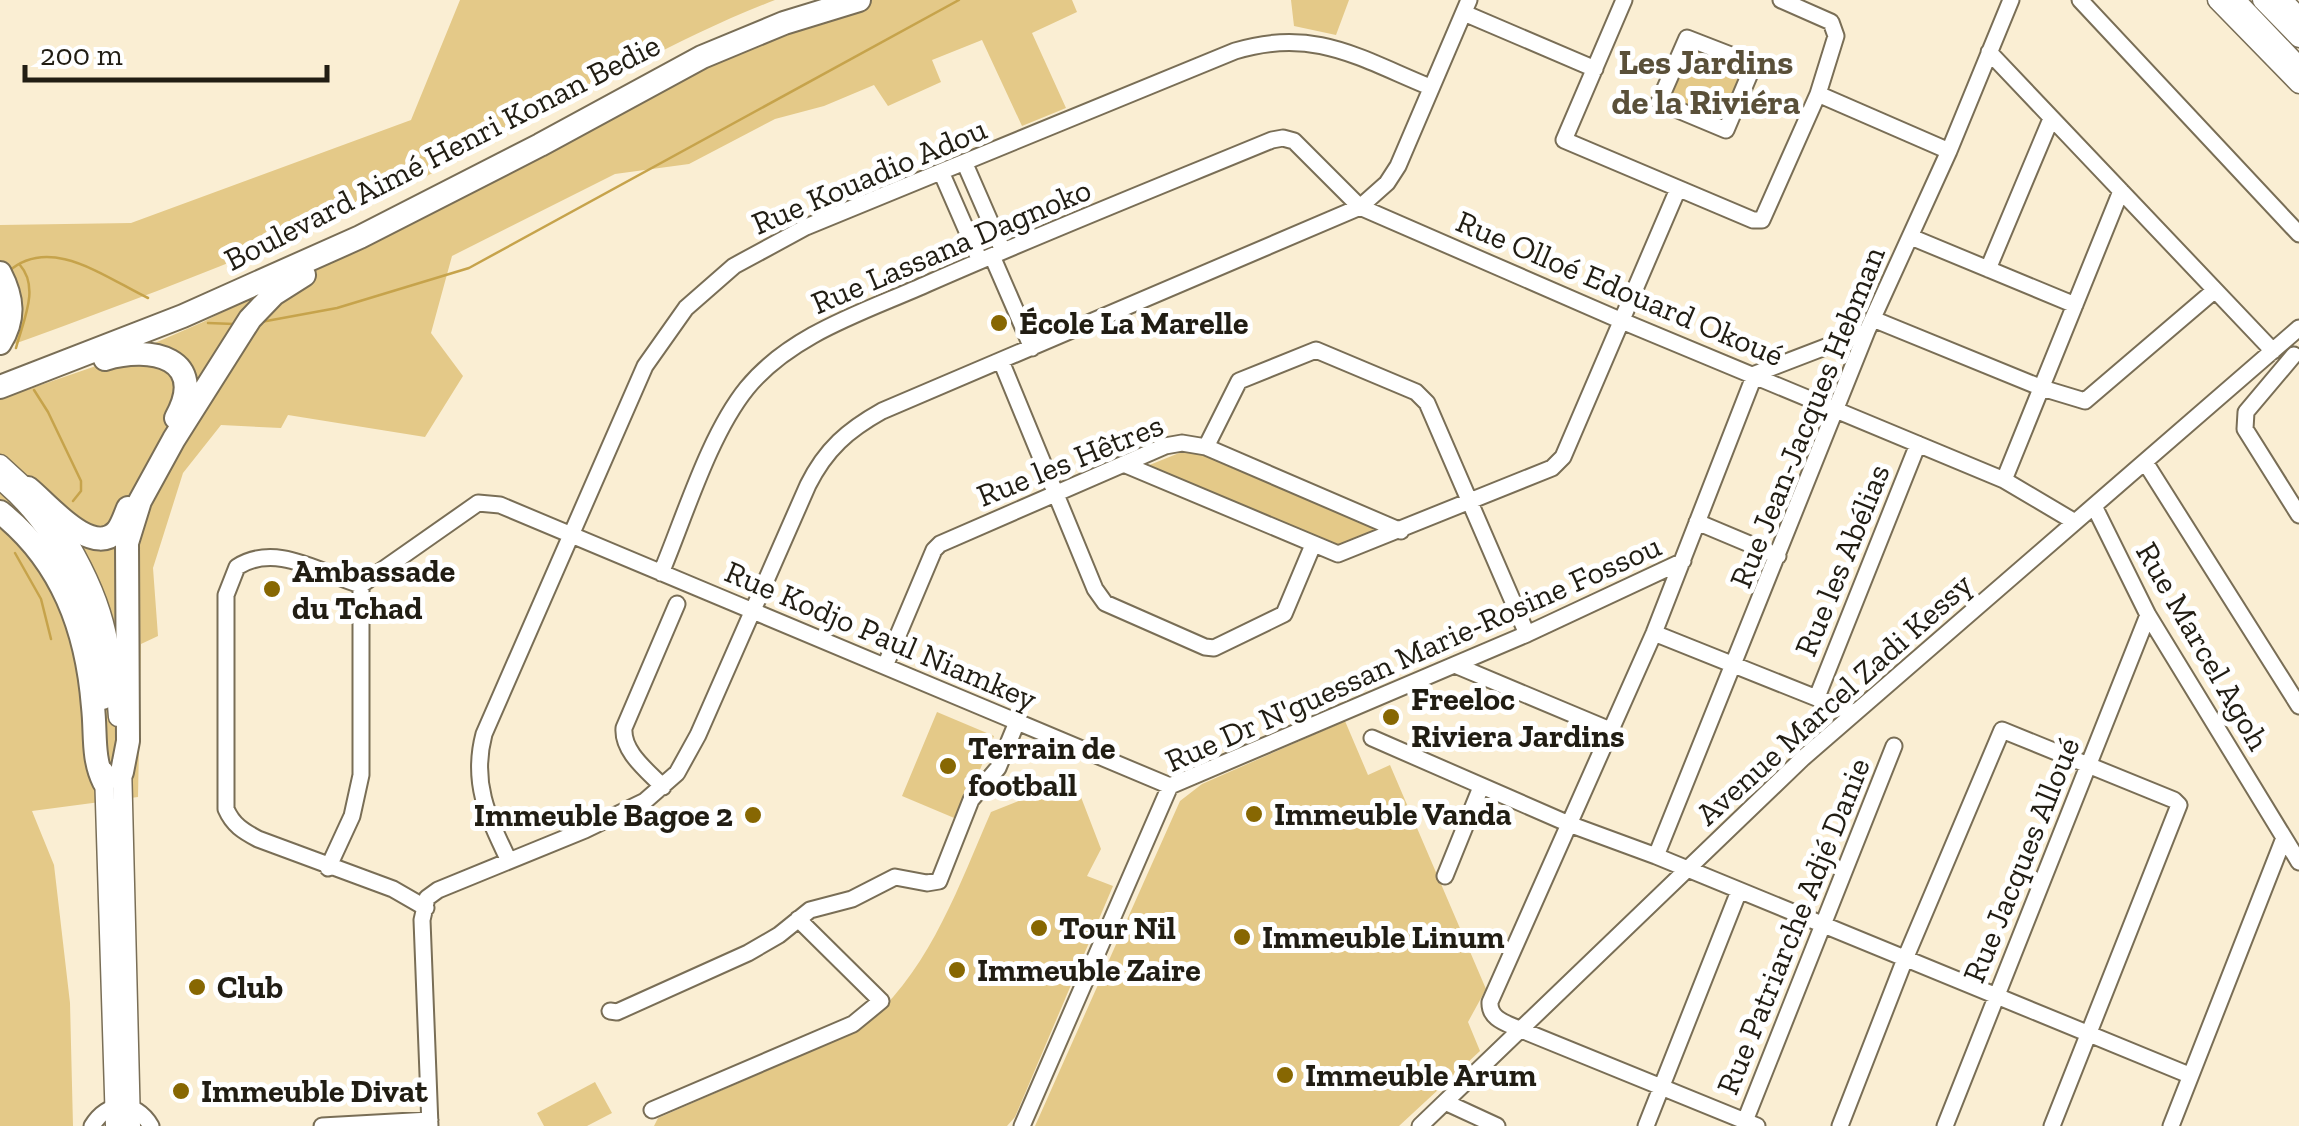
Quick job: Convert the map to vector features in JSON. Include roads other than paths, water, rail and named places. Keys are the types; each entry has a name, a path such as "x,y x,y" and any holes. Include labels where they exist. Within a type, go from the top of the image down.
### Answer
{"highway":[{"name":"Boulevard Aimé Henri Konan Bedie","path":"0,388 180,310 396,204 704,42 815,0"},
{"name":"Boulevard Aimé Henri Konan Bedie","path":"0,372 147,317 209,304 360,237 702,57 784,23 859,0"},
{"path":"0,512 40,550 74,609 88,658 96,766 113,777 128,741 127,542 131,522 174,440 244,328 274,294 340,256 360,237"},
{"path":"0,344 9,330 12,310 2,276"},
{"path":"0,388 126,353 144,352 168,359 184,382 184,404 116,531 98,538 76,531 28,488"}],"main road":[{"path":"2218,0 2299,84"},
{"path":"2236,0 2299,66"},
{"path":"2262,0 2299,38"},
{"path":"2283,0 2299,17"},
{"path":"0,464 28,488 70,543 106,622 113,652 122,1106 115,1126"},
{"path":"0,480 27,505 49,534 88,617 99,658 113,777"},
{"path":"122,1106 131,1126"}],"street":[{"path":"1624,0 1564,140 1753,220 1762,220 1818,94 1836,30 1831,22 1781,0"},
{"name":"Rue Jean-Jacques Hebman","path":"1656,856 1870,325 2011,0"},
{"path":"2080,0 2299,234"},
{"path":"322,1126 430,1123 422,920 428,898 438,890 626,812 664,787 689,753 808,484 827,452 852,427 1360,207 1380,190 1398,166 1466,6 1595,69"},
{"path":"1687,38 1754,64 1726,130 1706,122 1659,102 1687,38"},
{"name":"Rue Kouadio Adou","path":"508,861 492,826 478,779 477,763 484,734 645,366 686,308 734,266 806,228 1260,43 1303,41 1328,45 1430,87"},
{"path":"1990,52 2273,351"},
{"path":"1818,94 1949,150"},
{"path":"1988,269 2051,119"},
{"name":"Rue Lassana Dagnoko","path":"661,573 726,419 768,365 816,333 989,250 1272,140 1284,138 1302,149 1360,207"},
{"path":"964,164 989,250 1032,348"},
{"path":"942,174 989,250"},
{"path":"1126,465 1313,545 1344,554 1552,468 1563,457 1678,189"},
{"path":"2004,480 2121,191"},
{"name":"Rue Olloé Edouard Okoué","path":"1360,207 2004,480 2075,522"},
{"path":"1911,237 2075,304"},
{"path":"1748,1124 1519,1030 1495,1018 1490,1002 1654,633 1755,374 1870,325 2085,401 2215,290"},
{"path":"2293,333 2297,359 2246,412 2244,421 2245,429 2299,515"},
{"name":"Avenue Marcel Zadi Kessy","path":"1420,1126 1854,713 2293,333"},
{"path":"1206,447 1239,381 1316,350 1422,396 1527,634"},
{"path":"1001,362 1094,589 1105,604 1214,648 1284,614 1313,545"},
{"name":"Rue les Hêtres","path":"884,666 940,544 1165,446 1182,443 1206,447 1401,531"},
{"name":"Rue les Abélias","path":"1816,697 1918,444"},
{"path":"2145,462 2299,706"},
{"name":"Rue Kodjo Paul Niamkey","path":"361,584 478,503 500,505 1170,786"},
{"name":"Rue Marcel Agoh","path":"2094,506 2148,615 2299,862"},
{"path":"1697,522 1778,556"},
{"path":"328,868 352,816 361,775 361,584 262,555 237,567 226,596 226,810 237,827 328,868 393,890 426,908"},
{"name":"Rue Dr N'guessan Marie-Rosine Fossou","path":"1022,1126 1170,786 1527,634 1683,560"},
{"path":"664,787 628,749 623,738 678,604"},
{"name":"Rue Jacques Alloué","path":"1945,1126 2148,615"},
{"path":"1654,633 1854,713"},
{"path":"1455,665 1610,730"},
{"path":"610,1012 748,953 810,910 852,899 895,877 927,883 939,881 971,800 998,768 1016,722"},
{"path":"1840,1126 1905,959 2002,730 2174,800 2179,806 2052,1126"},
{"path":"1372,738 1568,824 1656,856 2189,1075"},
{"name":"Rue Patriarche Adjé Danie","path":"1748,1124 1894,746"},
{"path":"1445,876 1481,787"},
{"path":"2170,1126 2284,838"},
{"path":"1646,1126 1739,891"},
{"path":"652,1110 854,1024 881,1001 798,919"},
{"path":"1445,1102 1462,1119 1497,1126"},
{"path":"92,1126 101,1112 122,1106 145,1117 150,1126"}],"waterway":[{"path":"261,322 337,308 469,268 959,0"},
{"path":"8,272 24,261 60,258 96,271 148,298"},
{"path":"16,348 29,294 26,274 20,265"},
{"path":"208,323 234,324"},
{"path":"34,390 81,481 81,491 73,501"},
{"path":"15,553 41,599 51,639"}],"place":[{"name":"École La Marelle","path":"999,323"},
{"name":"Ambassade du Tchad","path":"272,589"},
{"name":"Freeloc Riviera Jardins","path":"1391,717"},
{"name":"Terrain de football","path":"948,766"},
{"name":"Immeuble Vanda","path":"1254,814"},
{"name":"Immeuble Bagoe 2","path":"753,815"},
{"name":"Tour Nil","path":"1039,928"},
{"name":"Immeuble Linum","path":"1242,937"},
{"name":"Immeuble Zaire","path":"957,970"},
{"name":"Club","path":"197,987"},
{"name":"Immeuble Arum","path":"1285,1075"},
{"name":"Immeuble Divat","path":"181,1091"}],"district":[{"name":"Les Jardins de la Riviéra","path":"1706,82"}]}
